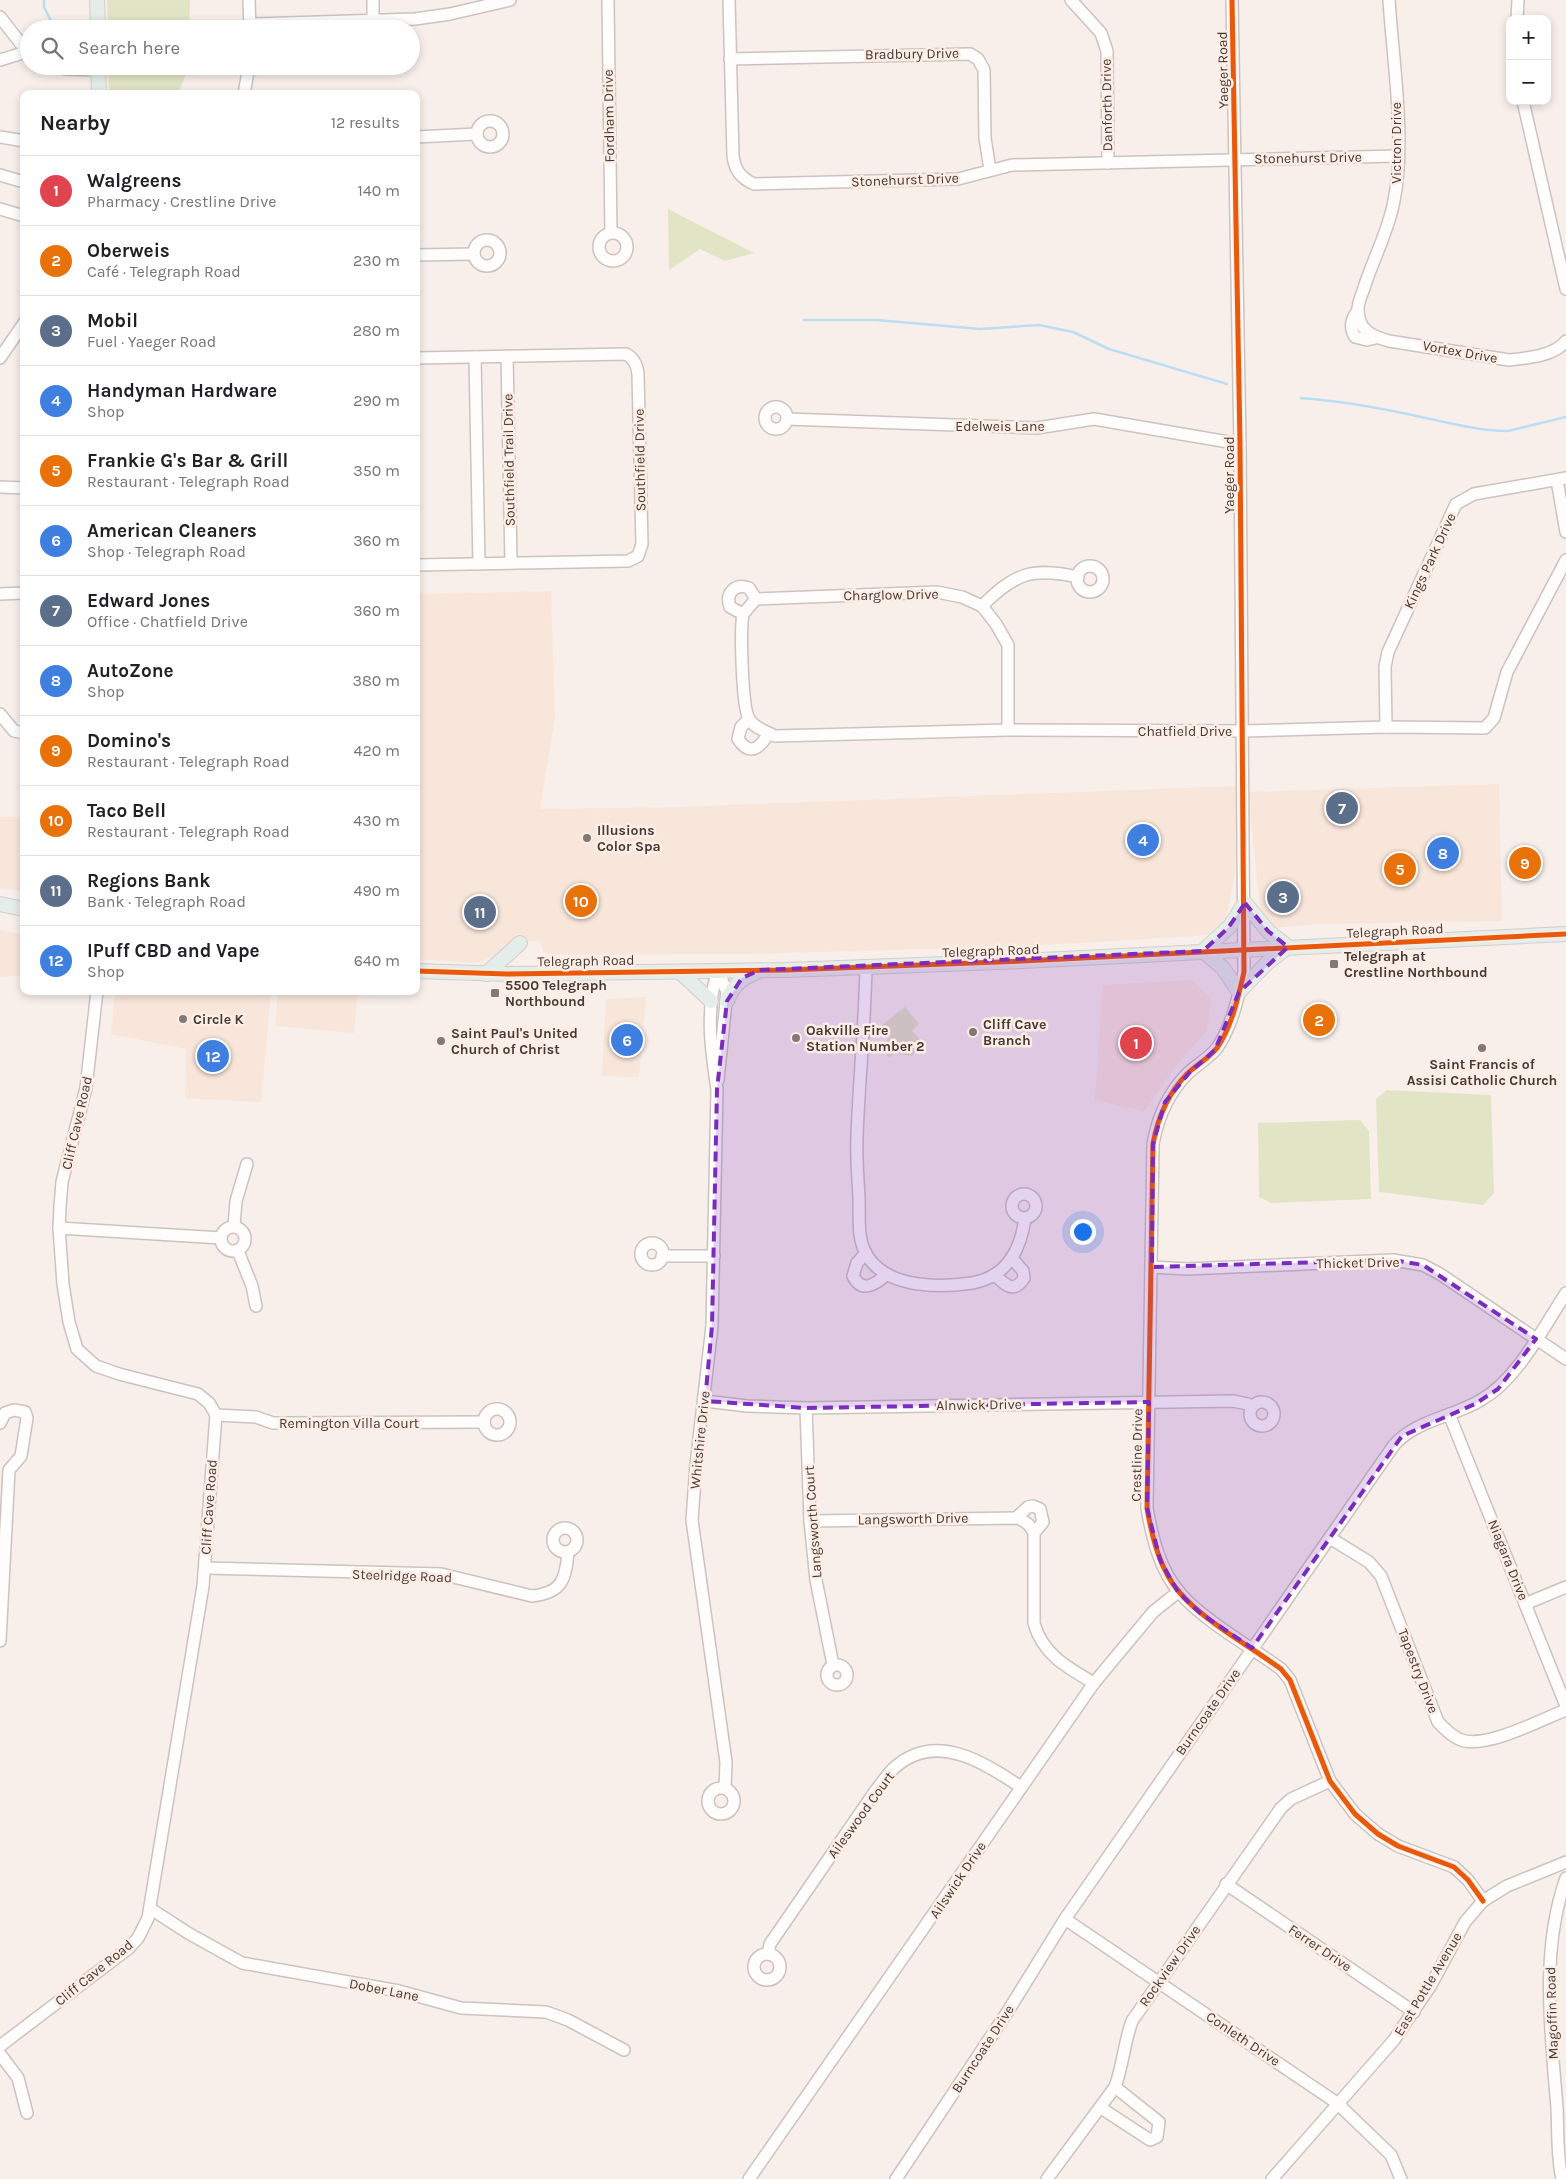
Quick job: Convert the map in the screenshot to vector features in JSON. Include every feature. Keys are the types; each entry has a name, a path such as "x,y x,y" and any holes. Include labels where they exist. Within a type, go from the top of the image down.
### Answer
{"main road":[{"path":"97,0 98,20"},
{"path":"98,75 99,90"},
{"path":"1245,903 1268,931 1288,947 1267,964 1239,992 1223,968 1203,951 1230,926 1245,903"},
{"path":"0,904 20,908"},
{"name":"Telegraph Road","path":"420,971 486,974 760,970 1566,934"},
{"path":"486,974 520,943"},
{"path":"727,1000 732,990 742,978 760,970"},
{"path":"680,972 711,1001"}],"street":[{"path":"249,0 250,20"},
{"path":"373,0 373,20 414,19 450,14 496,1 510,0"},
{"name":"Fordham Drive","path":"608,0 611,233"},
{"name":"Stonehurst Drive","path":"729,0 734,165 743,179 754,184 958,179 1012,165 1398,156"},
{"name":"Danforth Drive","path":"1071,0 1101,33 1107,51 1108,163"},
{"name":"Yaeger Road","path":"1232,0 1240,444 1245,949"},
{"name":"Victron Drive","path":"1375,338 1367,340 1355,337 1351,330 1352,319 1358,310 1371,263 1386,230 1394,203 1398,156 1389,0"},
{"path":"1517,15 1518,0"},
{"path":"0,17 20,44"},
{"name":"Bradbury Drive","path":"730,58 970,54 978,59 984,70 986,138 990,170"},
{"path":"0,60 20,55"},
{"path":"245,90 247,75"},
{"path":"1524,105 1566,289"},
{"path":"420,136 476,134"},
{"path":"0,137 20,141"},
{"path":"0,175 20,181"},
{"path":"0,210 20,215"},
{"path":"420,256 474,254"},
{"name":"Victron Drive","path":"1358,310 1362,328"},
{"name":"Vortex Drive","path":"1362,328 1375,338 1509,360 1527,358 1564,347"},
{"path":"0,358 20,329"},
{"name":"Southfield Drive","path":"420,358 626,354 634,361 638,374 642,535 642,544 638,556 628,561 420,565"},
{"name":"Southfield Trail Drive","path":"507,356 511,563"},
{"path":"474,357 479,564"},
{"name":"Edelweis Lane","path":"787,419 1037,428 1094,419 1240,444"},
{"path":"1561,479 1566,532"},
{"name":"Kings Park Drive","path":"1386,727 1385,667 1388,652 1456,504 1474,494 1561,479"},
{"path":"0,487 20,488"},
{"name":"Chatfield Drive","path":"764,731 775,736 1008,730 1243,731 1386,727 1485,728 1494,718 1507,672 1566,560"},
{"path":"1008,730 1008,645 996,624 982,606 1013,578 1036,572 1078,577"},
{"path":"742,614 730,607 728,597 730,592 738,586 749,588 756,599 742,614 743,681 749,719 764,731 760,746 752,749 743,747 738,739 741,728 749,719"},
{"name":"Charglow Drive","path":"756,599 937,592 962,597 982,606"},
{"path":"0,594 20,593"},
{"path":"0,714 14,731 20,732"},
{"name":"Crestline Drive","path":"1245,949 1244,972 1223,1038 1212,1054 1179,1083 1166,1102 1157,1125 1153,1144 1147,1508 1160,1560 1178,1592 1200,1613 1281,1669 1290,1680 1330,1781 1355,1814 1378,1834 1423,1857 1439,1860 1454,1867 1468,1880 1483,1901"},
{"path":"866,966 857,1154 859,1231 866,1253 875,1266 886,1274 912,1284 973,1283 995,1275 1012,1258 1023,1232 1025,1218"},
{"name":"Whitshire Drive","path":"718,971 727,992 727,1000 722,1060 717,1089 712,1326 705,1401 696,1466 692,1520 726,1762 725,1788"},
{"name":"Whitshire Drive","path":"717,1089 712,1059 711,992 718,971"},
{"name":"Cliff Cave Road","path":"0,2046 129,1948 144,1928 151,1909 205,1568 216,1414 209,1403 198,1394 119,1374 96,1366 77,1349 69,1322 63,1284 58,1228 62,1182 86,1088 97,995"},
{"path":"234,1226 236,1202 247,1164"},
{"path":"234,1226 243,1230 245,1244 238,1250 228,1250 224,1247 221,1238 225,1229 234,1226"},
{"path":"58,1228 221,1238"},
{"path":"238,1250 252,1286 256,1306"},
{"path":"866,1253 857,1263 853,1276 857,1284 872,1286 886,1274"},
{"path":"662,1256 714,1256"},
{"path":"995,1275 1005,1286 1012,1288 1020,1285 1024,1278 1023,1270 1012,1258"},
{"name":"Thicket Drive","path":"1152,1268 1187,1269 1393,1260 1423,1265 1440,1274 1566,1358"},
{"name":"Burncoate Drive","path":"896,2179 1008,2011 1066,1919 1252,1648 1402,1436 1475,1404 1498,1389 1536,1339 1566,1293"},
{"name":"Alnwick Drive","path":"705,1401 747,1406 806,1408 1149,1402 1233,1402 1248,1404 1252,1407"},
{"name":"Langsworth Court","path":"806,1408 810,1521 816,1580 833,1665"},
{"path":"0,1423 5,1413 14,1410 24,1412 27,1418 21,1456 5,1467 0,1641"},
{"name":"Remington Villa Court","path":"216,1414 256,1417 272,1423 484,1422"},
{"name":"Niagara Drive","path":"1449,1414 1566,1706"},
{"name":"Langsworth Drive","path":"810,1521 1017,1518 1028,1507 1033,1506 1040,1509 1043,1522 1034,1533 1034,1623 1037,1636 1066,1668 1094,1683"},
{"path":"1017,1518 1028,1524 1034,1533"},
{"name":"Tapestry Drive","path":"1330,1538 1369,1562 1381,1576 1438,1722 1449,1733 1460,1740 1476,1742 1493,1738 1566,1710"},
{"name":"Steelridge Road","path":"205,1568 440,1574 532,1596 545,1594 558,1588 565,1578 568,1552"},
{"path":"1526,1604 1566,1587"},
{"name":"Ailswick Drive","path":"749,2179 874,2002 1021,1786 1094,1683 1153,1612 1178,1592"},
{"name":"Aileswood Court","path":"768,1954 770,1944 876,1790 892,1770 901,1763 911,1757 930,1752 954,1752 972,1756 1021,1786"},
{"name":"Rockview Drive","path":"1047,2179 1115,2087 1121,2072 1127,2034 1132,2021 1226,1884 1281,1808 1291,1799 1330,1781"},
{"name":"East Pottle Avenue","path":"1272,2179 1394,2040 1414,2012 1465,1922 1483,1901 1506,1886 1566,1862"},
{"name":"Magoffin Road","path":"1562,2179 1549,1994 1550,1962 1555,1923 1566,1878"},
{"name":"Ferrer Drive","path":"1226,1884 1414,2012"},
{"name":"Dober Lane","path":"151,1909 242,1963 399,1992 461,2008 546,2012 568,2020 624,2050"},
{"name":"Conleth Drive","path":"1066,1919 1337,2103 1391,2155 1401,2179"},
{"path":"0,2054 18,2078 26,2113"},
{"path":"1101,2108 1136,2133 1150,2140 1157,2136 1159,2122 1115,2087"}],"highlighted area":[{"path":"1245,903 1268,931 1288,947 1239,992 1215,1050 1190,1072 1165,1102 1153,1144 1152,1267 1393,1260 1423,1265 1536,1339 1498,1389 1475,1404 1402,1436 1252,1648 1200,1613 1178,1592 1160,1560 1147,1508 1149,1402 806,1408 705,1401 712,1326 717,1089 727,1001 742,978 760,970 1203,951 1228,928"}],"shaded area":[{"path":"551,591 555,717 540,809 675,807 1239,786 1235,873 1225,925 1212,935 1028,946 749,954 551,955 543,952 540,941 512,942 500,954 477,963 420,959 420,594"},
{"path":"1499,784 1502,921 1317,924 1274,928 1261,917 1248,792"},
{"path":"0,817 20,817 20,891 0,888"},
{"path":"0,930 20,934 20,976 0,977"},
{"path":"1192,980 1211,999 1207,1030 1178,1063 1144,1111 1095,1100 1103,985"},
{"path":"115,995 271,995 261,1102 185,1098 186,1049 111,1034"},
{"path":"278,995 358,995 354,1033 275,1026"},
{"path":"646,997 639,1077 602,1076 606,999"}],"green space":[{"path":"107,0 190,0 189,20 108,20"},
{"path":"108,75 185,75 180,90 109,90"},
{"path":"668,209 754,253 725,261 700,249 669,270"},
{"path":"905,1007 919,1024 912,1031 924,1044 911,1056 900,1054 898,1051 890,1057 886,1055 892,1048 886,1041 891,1036 882,1025"},
{"path":"1387,1090 1491,1095 1494,1193 1483,1205 1379,1192 1376,1099"},
{"path":"1360,1120 1369,1131 1371,1199 1271,1203 1259,1197 1258,1123"}],"waterway":[{"path":"44,0 44,7 50,20"},
{"path":"804,320 877,320 980,329 1039,325 1073,332 1109,349 1227,384"},
{"path":"1301,398 1361,405 1497,431 1508,431 1566,417"}],"cycle path":[{"path":"1232,0 1240,444 1244,972 1227,1030 1214,1052 1188,1073 1169,1097 1161,1115 1153,1144 1147,1508 1154,1542 1162,1564 1167,1575 1180,1593 1215,1624 1281,1669 1290,1680 1330,1781 1355,1814 1378,1834 1398,1846 1454,1867 1468,1880 1483,1901"},
{"path":"420,971 507,974 786,970 1022,961 1566,934"}],"place":[{"name":"Edward Jones","path":"1342,808"},
{"name":"Illusions Color Spa","path":"587,838"},
{"name":"Handyman Hardware","path":"1143,840"},
{"name":"AutoZone","path":"1443,853"},
{"name":"Domino's","path":"1525,863"},
{"name":"Frankie G's Bar & Grill","path":"1400,869"},
{"name":"Mobil","path":"1283,897"},
{"name":"Taco Bell","path":"581,901"},
{"name":"Regions Bank","path":"480,912"},
{"name":"Telegraph at Crestline Northbound","path":"1334,964"},
{"name":"5500 Telegraph Northbound","path":"495,993"},
{"name":"Circle K","path":"183,1019"},
{"name":"Oberweis","path":"1319,1020"},
{"name":"Cliff Cave Branch","path":"973,1032"},
{"name":"Oakville Fire Station Number 2","path":"796,1038"},
{"name":"American Cleaners","path":"627,1040"},
{"name":"Saint Paul's United Church of Christ","path":"441,1041"},
{"name":"Walgreens","path":"1136,1043"},
{"name":"Saint Francis of Assisi Catholic Church","path":"1482,1048"},
{"name":"IPuff CBD and Vape","path":"213,1056"}]}
